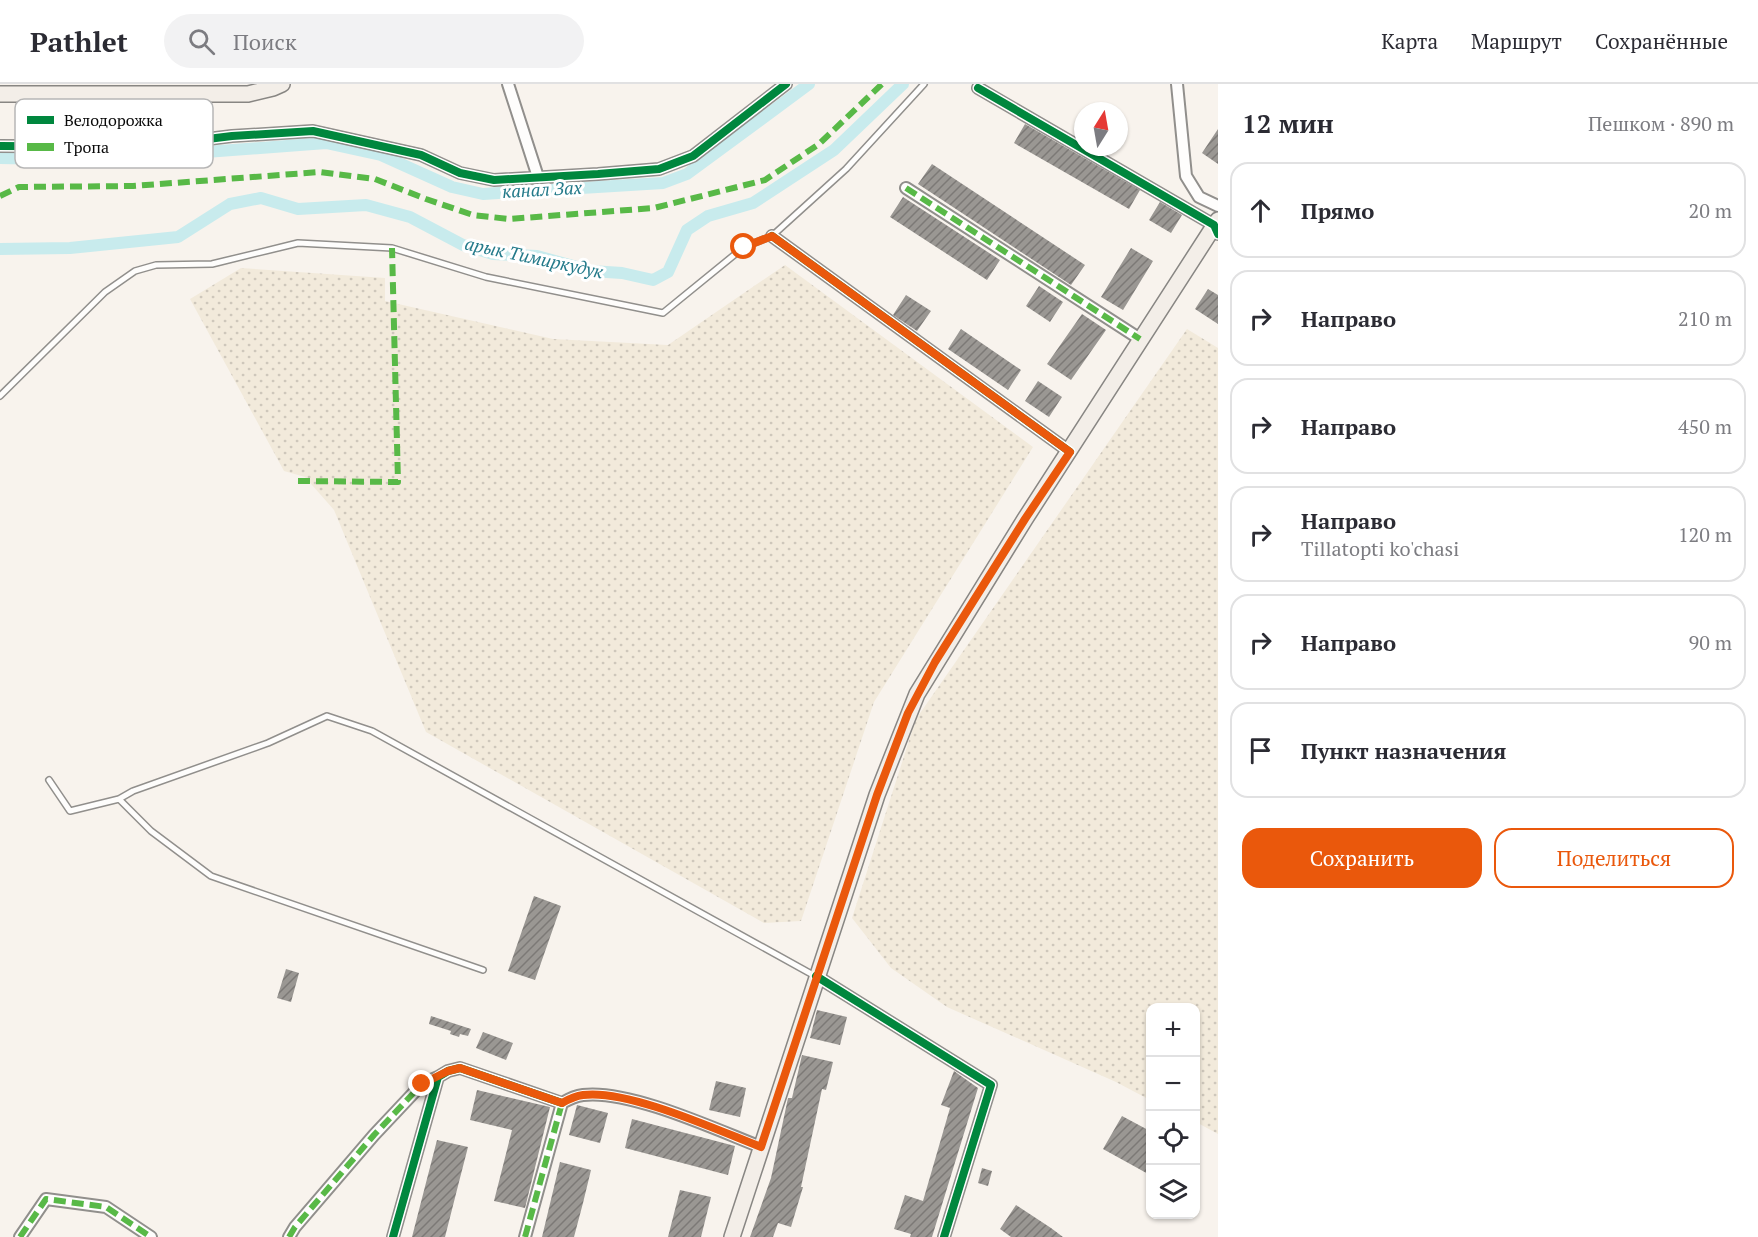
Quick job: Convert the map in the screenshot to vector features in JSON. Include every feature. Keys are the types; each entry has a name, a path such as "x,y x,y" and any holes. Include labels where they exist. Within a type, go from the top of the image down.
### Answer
{"main road":[{"path":"0,94 248,94 282,84"},
{"path":"732,1237 888,762 917,694 1140,339 1217,226"}],"street":[{"path":"508,84 538,177"},
{"path":"213,138 313,131 421,155 460,173 494,180 660,168 693,156 786,84"},
{"path":"1177,84 1186,176 1199,198 1218,206"},
{"path":"978,88 1217,226"},
{"path":"906,188 1140,339"},
{"path":"772,236 1070,452"},
{"path":"816,976 991,1085 944,1237"},
{"path":"289,1237 374,1135 422,1084 448,1071 460,1068 562,1103 585,1095 628,1099 674,1113 761,1147"},
{"path":"393,1237 438,1077"},
{"path":"525,1237 562,1103"},
{"path":"20,1237 46,1199 106,1207 151,1237"}],"lane":[{"path":"0,396 105,292 135,272 156,266 212,264 298,243 392,248 486,277 663,313 744,247 772,236 846,169 924,84"},
{"path":"49,780 70,811 119,799 133,790 267,743 327,716 372,731 816,976"},
{"path":"119,799 151,831 211,876 483,970"}],"shaded area":[{"path":"785,265 1033,447 874,702 801,921 764,923 426,732 334,510 305,477 284,471 190,299 241,268 385,278 385,301 553,339 668,345"},
{"path":"1187,329 1218,348 1218,1134 1200,1124 1200,1003 1146,1003 1146,1098 1116,1082 947,1007 891,968 852,918 916,719"}],"building":[{"path":"1025,124 1074,152 1074,156 1081,156 1140,190 1129,209 1014,143"},
{"path":"1218,129 1218,164 1202,153"},
{"path":"932,164 1085,265 1071,285 918,184"},
{"path":"903,197 1000,260 987,280 890,217"},
{"path":"1160,202 1182,215 1171,233 1149,220"},
{"path":"1131,248 1153,261 1123,310 1101,297"},
{"path":"1039,286 1063,302 1050,322 1026,306"},
{"path":"1208,289 1218,295 1218,324 1195,309"},
{"path":"906,295 931,311 917,331 893,315"},
{"path":"1082,314 1106,330 1071,380 1047,364"},
{"path":"961,329 1021,370 1008,390 948,349"},
{"path":"1038,381 1062,397 1049,417 1025,401"},
{"path":"534,896 561,906 535,980 508,971"},
{"path":"286,969 299,973 291,1002 277,998"},
{"path":"817,1010 847,1017 840,1045 810,1038"},
{"path":"431,1016 471,1029 468,1036 460,1034 459,1037 450,1034 451,1031 429,1024"},
{"path":"483,1032 513,1043 506,1060 476,1048"},
{"path":"802,1055 833,1062 826,1090 822,1089 801,1187 803,1187 791,1227 778,1223 773,1237 750,1237 771,1178 788,1098 792,1098"},
{"path":"954,1071 978,1088 932,1237 910,1237 911,1234 894,1229 905,1195 923,1201 950,1108 941,1105"},
{"path":"716,1081 746,1088 740,1117 709,1110"},
{"path":"477,1090 550,1107 525,1208 494,1201 512,1130 470,1120"},
{"path":"577,1105 608,1113 600,1143 569,1135"},
{"path":"1122,1116 1146,1129 1146,1173 1103,1149"},
{"path":"632,1119 735,1146 728,1175 625,1148"},
{"path":"437,1140 468,1147 445,1237 412,1237"},
{"path":"560,1162 591,1170 574,1237 542,1237"},
{"path":"982,1168 992,1171 988,1186 978,1183"},
{"path":"680,1190 711,1197 701,1237 668,1237"},
{"path":"1016,1205 1063,1237 1011,1237 1000,1229"}],"waterway":[{"name":"канал Зах","path":"213,151 326,143 381,155 452,187 483,194 663,183 687,174 809,84"},
{"name":"арык Тимиркудук","path":"0,249 70,248 178,237 230,204 261,198 298,209 366,205 410,217 463,245 493,254 537,256 591,271 622,273 653,280 668,272 687,230 708,216 753,203 834,150 903,84"},
{"name":"канал Зах","path":"0,158 15,158"}],"marked path":[{"path":"0,196 19,187 133,186 320,172 375,179 473,215 509,219 654,208 765,180 819,144 882,84"},
{"path":"906,188 1140,339"},
{"path":"298,481 398,482 392,248"},
{"path":"289,1237 374,1135 422,1084 438,1077"},
{"path":"562,1103 583,1095 624,1098 673,1112 761,1147"},
{"path":"525,1237 562,1103"},
{"path":"20,1237 46,1199 106,1207 151,1237"}],"cycle path":[{"path":"213,138 313,131 421,155 460,173 494,180 659,169 693,156 786,84"},
{"path":"978,88 1214,225 1218,234"},
{"path":"0,146 15,146"},
{"path":"772,236 1070,452"},
{"path":"816,976 991,1085 944,1237"},
{"path":"393,1237 438,1077 460,1068 562,1103"}],"route":[{"path":"422,1084 448,1071 460,1068 562,1103 585,1095 606,1095 628,1099 674,1113 761,1147 888,762 908,713 935,662 1070,452 772,236 744,247"}]}
